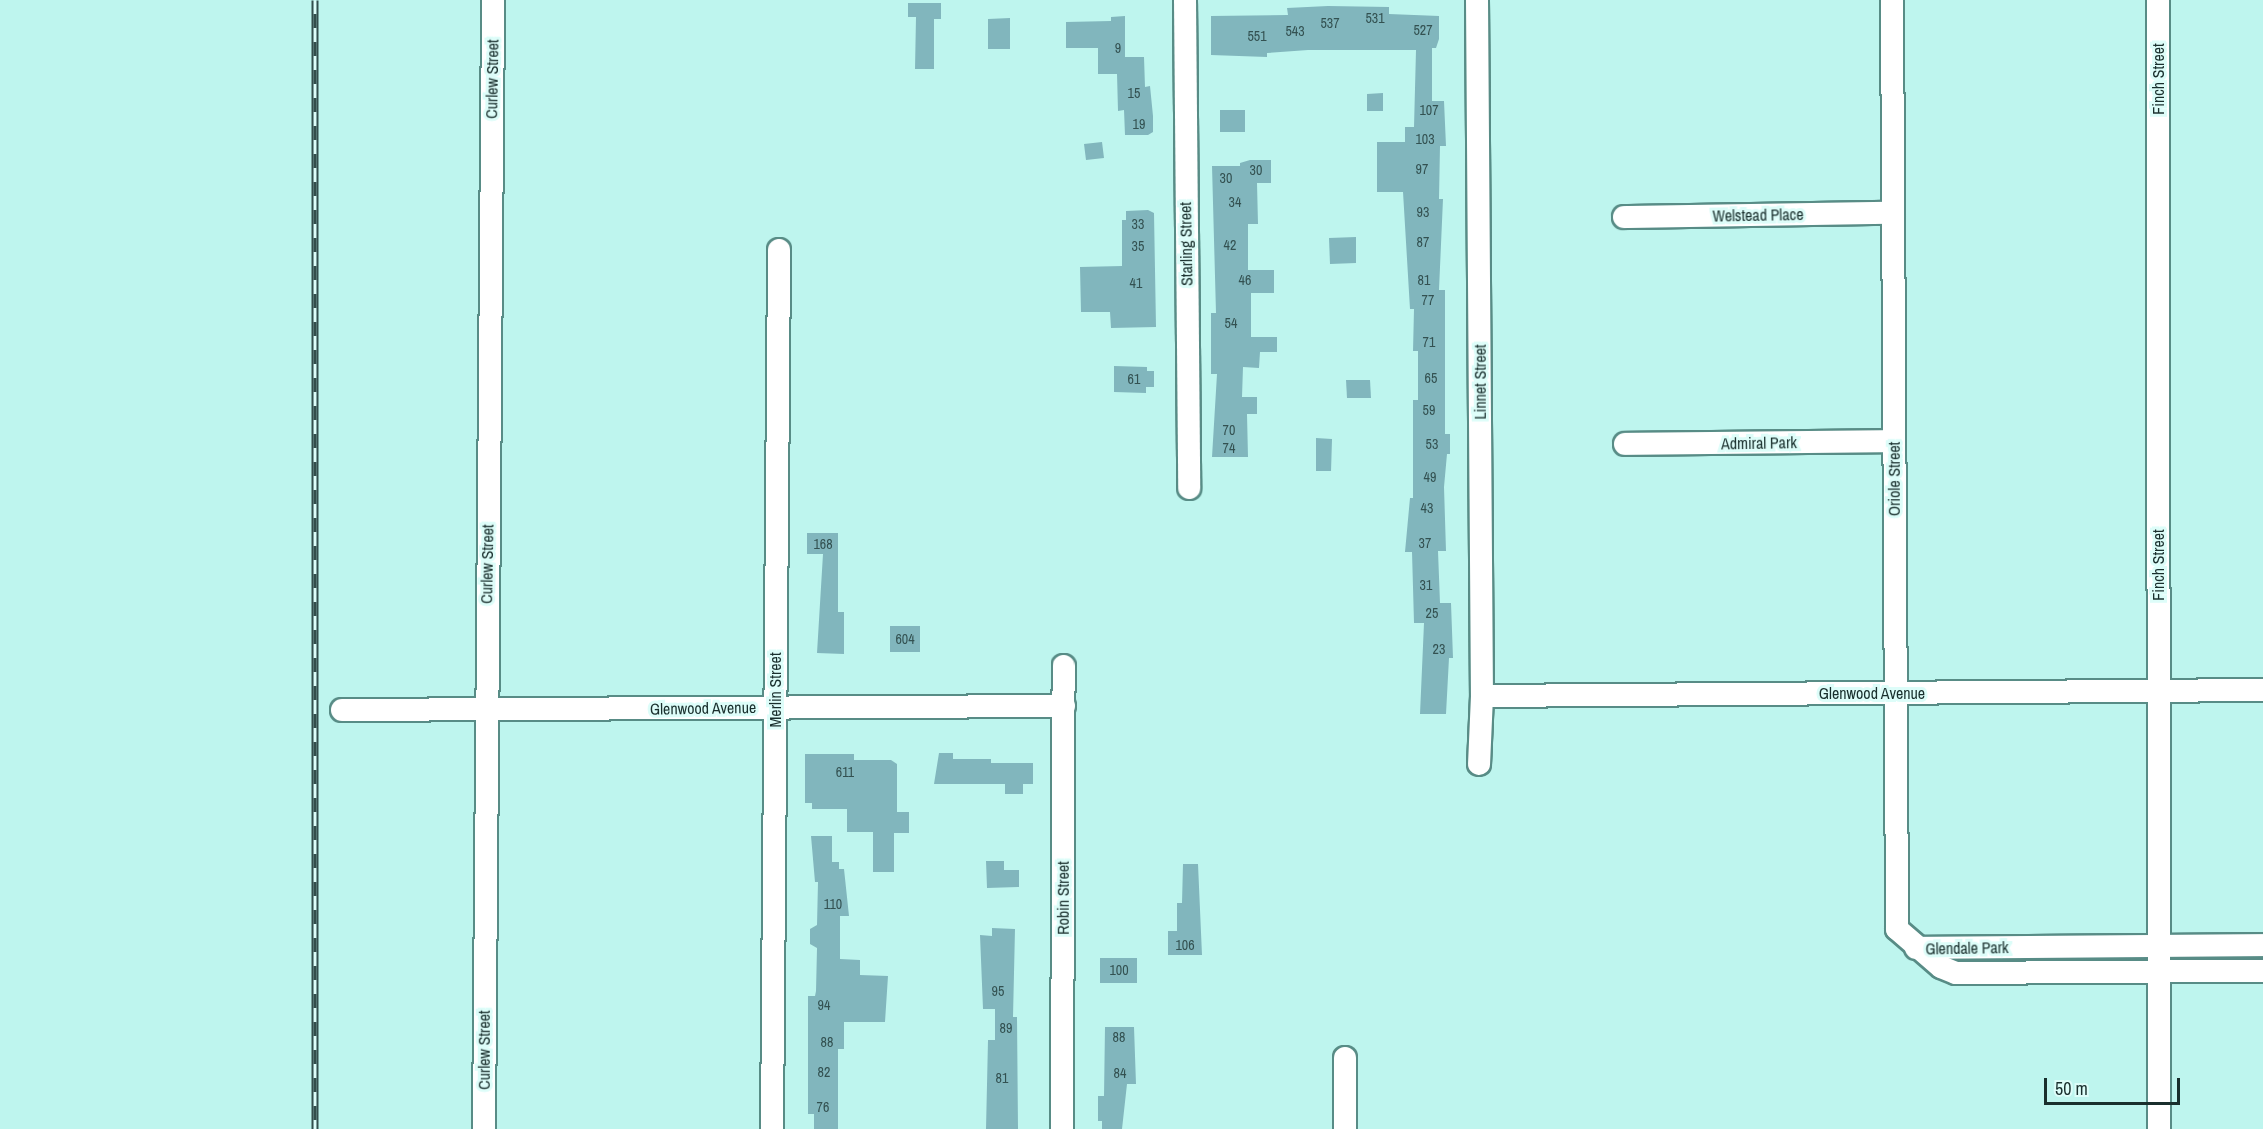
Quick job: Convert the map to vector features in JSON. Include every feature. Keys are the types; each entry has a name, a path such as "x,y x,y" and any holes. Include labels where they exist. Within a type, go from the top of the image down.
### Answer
{"street":[{"name":"Curlew Street","path":"484,1129 493,0"},
{"name":"Starling Street","path":"1185,0 1189,488"},
{"name":"Linnet Street","path":"1477,0 1482,696 1479,764"},
{"name":"Oriole Street","path":"1892,0 1895,918 1899,934 1916,948"},
{"name":"Finch Street","path":"2158,0 2159,1129"},
{"name":"Welstead Place","path":"1624,217 1893,213"},
{"name":"Merlin Street","path":"772,1129 779,250"},
{"name":"Admiral Park","path":"1625,444 1894,441"},
{"name":"Robin Street","path":"1062,1129 1064,666"},
{"name":"Glenwood Avenue","path":"1482,696 2263,690"},
{"name":"Glenwood Avenue","path":"342,710 1064,706"},
{"name":"Glendale Park","path":"1916,948 2263,945"},
{"name":"Glendale Park","path":"1916,948 1956,973 2263,971"},
{"path":"1345,1058 1345,1129"}],"building":[{"path":"908,3 941,3 941,19 934,19 934,69 915,69 916,17 908,17"},
{"path":"1389,7 1389,14 1439,16 1439,39 1436,48 1432,48 1432,101 1444,101 1446,146 1440,146 1439,199 1443,199 1439,290 1445,290 1445,434 1450,434 1450,454 1447,454 1444,487 1446,551 1438,551 1440,603 1451,603 1453,658 1449,658 1446,714 1420,714 1424,623 1414,623 1412,552 1405,552 1410,498 1413,498 1413,400 1418,400 1418,351 1413,351 1414,309 1410,309 1403,192 1377,192 1377,142 1405,142 1405,127 1414,127 1416,50 1308,50 1267,53 1267,57 1211,55 1211,16 1288,15 1287,8"},
{"path":"1125,16 1125,57 1144,57 1145,87 1150,86 1153,132 1148,135 1125,135 1124,110 1118,111 1117,74 1098,74 1098,48 1066,48 1066,22 1111,21 1111,17"},
{"path":"1010,18 1010,49 988,49 988,19"},
{"path":"1383,93 1383,111 1367,111 1367,94"},
{"path":"1220,110 1245,110 1245,132 1220,132"},
{"path":"1102,142 1104,158 1086,160 1084,144"},
{"path":"1250,160 1271,160 1271,183 1257,183 1258,224 1248,224 1248,270 1274,270 1274,293 1251,293 1251,337 1277,337 1277,352 1260,352 1259,368 1243,367 1242,397 1257,397 1257,414 1247,414 1248,457 1212,457 1217,374 1211,374 1211,313 1216,313 1212,166 1240,166 1240,163"},
{"path":"1148,210 1154,213 1156,327 1111,328 1110,312 1081,312 1080,267 1122,266 1122,220 1126,220 1126,211"},
{"path":"1356,237 1356,263 1330,264 1329,238"},
{"path":"1114,366 1147,367 1147,371 1154,371 1154,387 1146,387 1146,393 1114,392"},
{"path":"1346,380 1370,380 1371,398 1347,398"},
{"path":"1316,438 1332,439 1331,471 1316,471"},
{"path":"807,533 838,533 838,612 844,612 844,654 817,653 823,554 807,554"},
{"path":"890,626 920,626 920,652 890,652"},
{"path":"939,753 953,753 953,759 991,759 991,763 1033,763 1033,784 1023,784 1023,794 1005,794 1005,784 934,784"},
{"path":"805,754 854,754 854,760 891,760 897,764 897,812 909,812 909,833 894,833 894,872 873,872 873,832 847,832 847,809 812,809 812,803 805,803"},
{"path":"811,836 832,836 832,862 839,862 839,869 844,869 849,916 840,916 840,959 860,960 860,975 888,976 885,1022 844,1022 844,1049 838,1049 838,1129 814,1129 814,1114 808,1114 808,996 815,996 816,991 817,948 810,944 810,929 817,925 818,882 815,882"},
{"path":"986,861 1004,861 1004,870 1019,870 1019,887 987,888"},
{"path":"1183,864 1198,864 1202,955 1168,955 1168,931 1177,931 1177,903 1182,903"},
{"path":"992,928 1015,929 1013,1017 1017,1017 1018,1129 986,1129 988,1040 995,1040 995,1009 983,1009 980,935 992,936"},
{"path":"1100,958 1137,958 1137,983 1100,983"},
{"path":"1105,1027 1134,1027 1136,1084 1127,1084 1122,1129 1102,1129 1102,1121 1098,1121 1098,1096 1104,1096"}],"railway":[{"path":"315,0 315,1129"}]}
